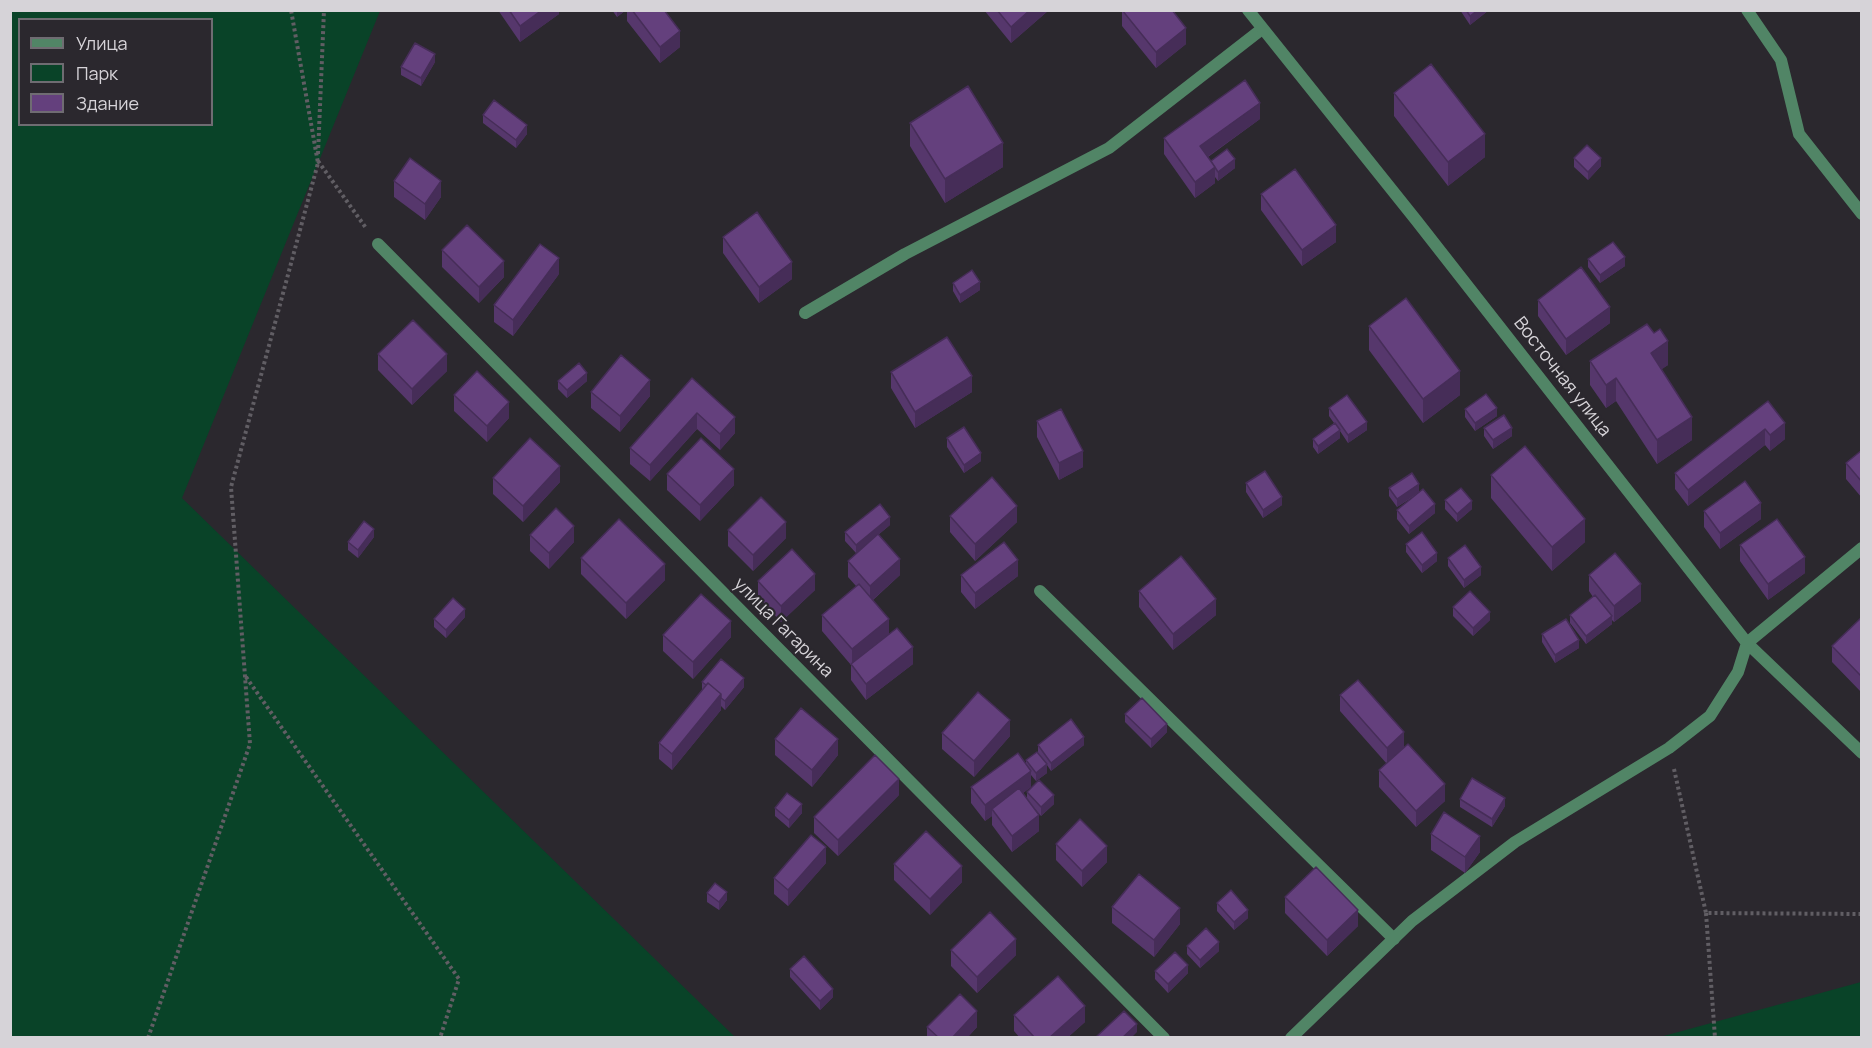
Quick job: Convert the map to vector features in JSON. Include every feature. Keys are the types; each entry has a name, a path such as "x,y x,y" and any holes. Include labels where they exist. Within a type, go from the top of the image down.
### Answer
{"street":[{"name":"Восточная улица","path":"1248,10 1416,220 1747,643 1862,753"},
{"path":"1747,10 1781,60 1799,134 1862,214"},
{"path":"805,313 905,254 1108,148 1262,28"},
{"name":"улица Гагарина","path":"378,244 1164,1038"},
{"path":"1292,1038 1412,921 1515,842 1670,748 1710,716 1738,672 1747,643 1862,548"},
{"path":"1040,591 1394,939"}],"path":[{"path":"291,10 318,163 378,244"},
{"path":"148,1038 250,744 231,487 318,163 324,10"},
{"path":"245,674 459,979 440,1038"},
{"path":"1670,748 1706,913 1715,1038"},
{"path":"1706,913 1862,914"}],"green space":[{"path":"10,11 380,11 182,498 735,1037 11,1037"},
{"path":"1861,982 1861,1037 1660,1037"}],"building":[{"path":"509,10 542,10 520,26"},
{"path":"632,10 664,10 680,31 660,47"},
{"path":"997,10 1030,10 1011,27"},
{"path":"1122,10 1172,10 1186,28 1156,52"},
{"path":"1466,10 1478,10 1470,16"},
{"path":"415,43 435,54 421,78 401,67"},
{"path":"1431,64 1485,134 1448,162 1394,93"},
{"path":"1245,80 1260,103 1200,146 1215,167 1195,182 1164,138"},
{"path":"968,86 1003,143 945,179 910,123"},
{"path":"494,100 527,125 516,140 483,115"},
{"path":"1587,145 1601,158 1588,172 1574,158"},
{"path":"1227,149 1235,159 1218,172 1211,161"},
{"path":"410,158 441,181 425,204 394,181"},
{"path":"1295,169 1336,225 1302,250 1261,194"},
{"path":"757,212 792,262 759,287 723,237"},
{"path":"467,225 504,261 479,287 442,250"},
{"path":"1613,242 1625,257 1600,275 1588,259"},
{"path":"540,244 559,258 513,320 494,305"},
{"path":"1581,267 1610,307 1566,339 1538,300"},
{"path":"972,270 980,282 960,295 953,283"},
{"path":"1406,298 1460,371 1423,399 1369,326"},
{"path":"413,320 447,354 412,389 378,354"},
{"path":"1647,324 1654,333 1660,329 1668,341 1651,353 1692,417 1657,440 1616,378 1606,385 1590,361"},
{"path":"947,337 972,376 915,412 891,372"},
{"path":"621,355 650,380 620,416 591,392"},
{"path":"579,363 587,373 567,390 558,381"},
{"path":"477,371 509,402 487,426 454,395"},
{"path":"692,378 735,417 720,434 697,413 650,465 630,448"},
{"path":"1486,394 1497,408 1475,423 1465,409"},
{"path":"1347,395 1367,422 1348,435 1329,408"},
{"path":"1768,401 1785,423 1770,435 1765,429 1688,490 1675,473"},
{"path":"1061,409 1083,451 1059,463 1037,421"},
{"path":"1504,415 1512,428 1493,440 1484,428"},
{"path":"1335,423 1340,430 1318,446 1313,439"},
{"path":"964,427 981,453 964,465 947,438"},
{"path":"530,438 560,466 523,506 493,478"},
{"path":"701,438 734,469 700,505 667,474"},
{"path":"1525,446 1585,519 1552,547 1491,475"},
{"path":"1862,450 1862,482 1846,463"},
{"path":"1265,471 1282,497 1263,510 1246,483"},
{"path":"1412,473 1419,484 1397,499 1389,488"},
{"path":"992,477 1017,506 975,544 950,516"},
{"path":"1745,481 1761,503 1720,533 1704,511"},
{"path":"1461,488 1472,501 1457,514 1445,500"},
{"path":"1423,489 1435,504 1409,526 1397,510"},
{"path":"761,497 786,522 753,555 728,530"},
{"path":"880,504 890,517 856,545 845,532"},
{"path":"556,508 574,526 549,553 530,535"},
{"path":"619,519 665,564 626,603 581,558"},
{"path":"1777,519 1805,557 1768,584 1740,545"},
{"path":"364,521 374,529 358,550 348,542"},
{"path":"1422,532 1437,553 1422,565 1406,544"},
{"path":"878,534 900,559 870,586 848,561"},
{"path":"1004,542 1018,560 975,593 961,575"},
{"path":"1465,545 1481,567 1464,580 1448,558"},
{"path":"792,549 815,574 781,606 758,581"},
{"path":"1615,553 1641,584 1614,606 1589,575"},
{"path":"1181,556 1216,599 1173,634 1139,591"},
{"path":"859,584 889,619 852,649 822,615"},
{"path":"1470,591 1490,612 1473,628 1453,607"},
{"path":"701,594 731,621 693,662 663,635"},
{"path":"1595,595 1612,616 1586,636 1570,615"},
{"path":"453,598 465,609 446,630 434,619"},
{"path":"1862,617 1862,676 1861,676 1832,646"},
{"path":"1566,619 1579,640 1555,655 1542,634"},
{"path":"897,628 913,647 866,684 851,664"},
{"path":"721,659 744,678 725,701 721,698 721,694 708,683 706,685 702,682"},
{"path":"1358,680 1404,732 1387,748 1340,695"},
{"path":"708,683 721,694 672,754 659,743"},
{"path":"978,692 1010,720 974,761 942,733"},
{"path":"1142,698 1167,724 1151,739 1125,714"},
{"path":"801,708 838,739 812,770 775,739"},
{"path":"1071,719 1084,737 1051,763 1038,745"},
{"path":"1408,744 1445,784 1416,811 1379,770"},
{"path":"1037,752 1047,764 1036,773 1026,760"},
{"path":"1018,753 1031,771 985,805 971,787"},
{"path":"875,755 899,779 838,840 814,817"},
{"path":"1472,778 1505,798 1492,819 1460,799"},
{"path":"1039,780 1054,795 1041,807 1027,792"},
{"path":"1019,788 1039,815 1012,836 992,809"},
{"path":"787,793 802,804 789,820 775,808"},
{"path":"1444,812 1480,836 1465,857 1431,834"},
{"path":"1080,819 1107,846 1082,871 1056,844"},
{"path":"926,831 962,866 930,899 894,864"},
{"path":"811,835 826,847 788,890 774,878"},
{"path":"1316,867 1358,910 1327,940 1285,897"},
{"path":"1139,874 1180,908 1154,940 1112,907"},
{"path":"715,883 727,892 719,902 707,893"},
{"path":"1231,890 1248,910 1234,922 1217,903"},
{"path":"990,912 1016,939 977,977 951,950"},
{"path":"1206,928 1219,942 1200,960 1187,946"},
{"path":"1175,952 1188,965 1168,984 1155,971"},
{"path":"804,956 833,989 820,1001 790,969"},
{"path":"1058,976 1085,1006 1049,1038 1035,1038 1014,1015"},
{"path":"960,994 977,1011 952,1038 939,1038 927,1027"},
{"path":"1124,1011 1137,1024 1122,1038 1096,1037"}]}
